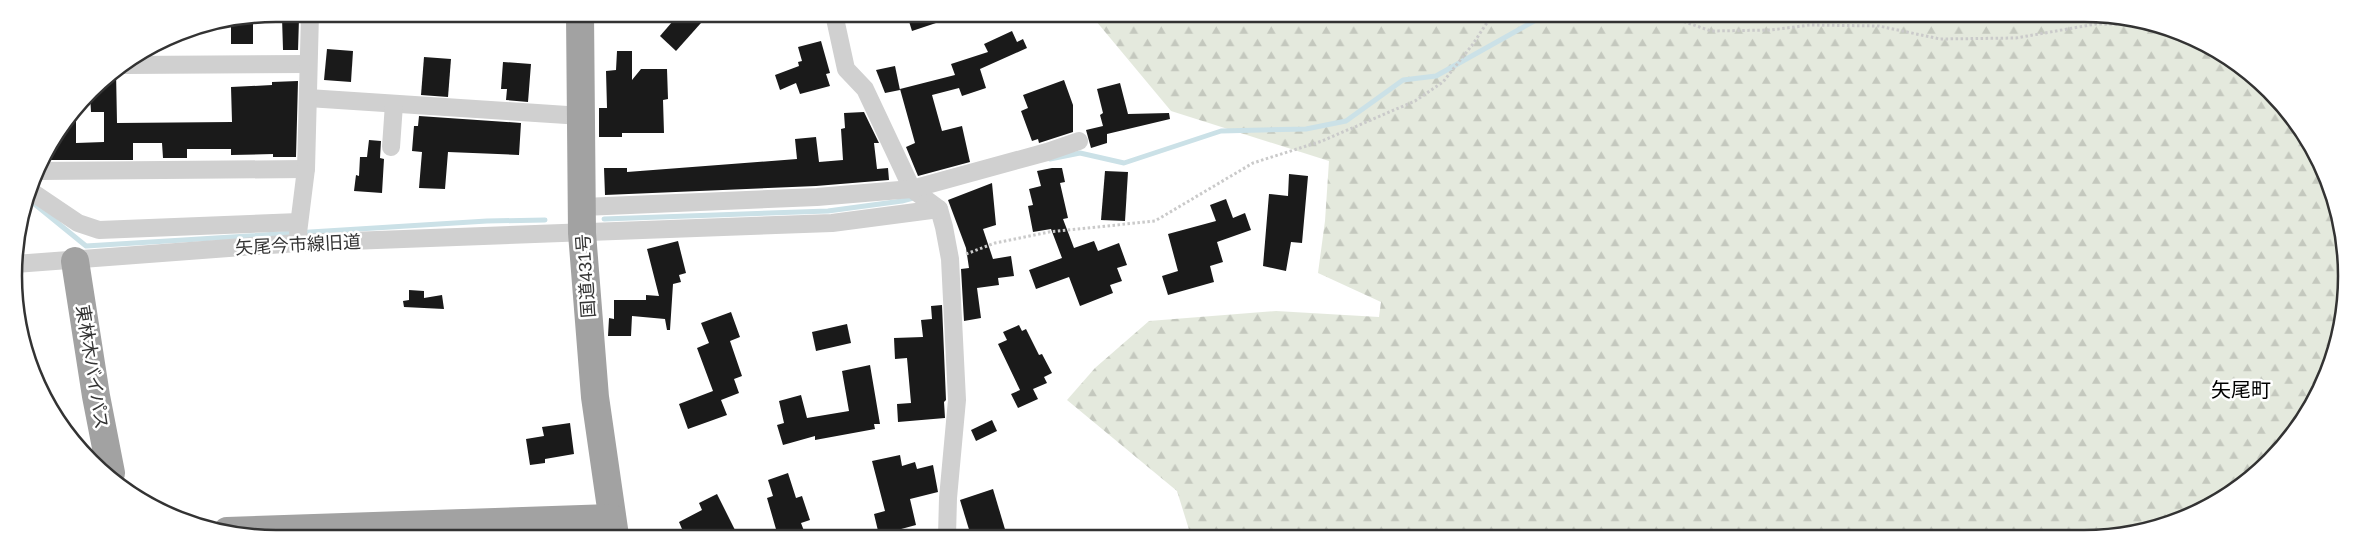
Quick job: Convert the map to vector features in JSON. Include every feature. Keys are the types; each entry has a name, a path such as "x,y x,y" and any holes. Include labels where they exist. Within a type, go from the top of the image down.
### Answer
{"highway":[{"name":"国道431号","path":"580,22 583,220 595,397 613,527"},
{"name":"東林木バイパス","path":"75,261 96,396 110,468"},
{"path":"324,530 613,527"}],"street":[{"path":"297,244 306,169 310,22"},
{"path":"836,22 846,69 865,88 912,189 939,209 950,260 957,400 948,498 947,530"},
{"path":"135,65 308,64"},
{"path":"308,98 582,116"},
{"path":"391,147 394,104"},
{"path":"583,220 912,189 1079,140"},
{"path":"46,171 306,169"},
{"path":"36,195 78,223 99,230 299,222"},
{"path":"583,220 832,223 939,209"},
{"name":"矢尾今市線旧道","path":"23,264 297,244 583,220"}],"path":[{"path":"950,260 995,243 1049,232 1155,221 1253,163 1322,141 1415,101 1443,82 1473,44 1487,22"},
{"path":"1683,22 1711,31 1771,30 1810,25 1879,26 1940,39 2016,38 2096,24 2113,24"}],"green space":[{"path":"1097,22 2085,22 2134,27 2182,42 2226,65 2252,85 2276,109 2296,135 2319,179 2334,227 2338,259 2338,293 2334,325 2325,357 2305,403 2276,443 2252,467 2212,496 2166,516 2134,525 2085,530 1189,530 1177,491 1067,400 1095,368 1149,321 1276,311 1379,317 1381,302 1318,273 1325,221 1329,161 1171,111"}],"building":[{"path":"282,22 299,22 298,50 283,50"},
{"path":"672,22 702,22 676,51 660,36"},
{"path":"909,22 939,22 912,31"},
{"path":"253,24 253,44 231,44 231,26"},
{"path":"1012,31 1017,42 1023,39 1027,48 980,69 986,88 962,96 959,88 932,95 942,131 962,126 970,162 918,176 906,147 915,143 900,89 955,75 951,64 988,52 984,44"},
{"path":"821,41 830,73 826,74 830,86 800,94 796,83 780,90 775,75 799,66 798,62 802,61 798,47"},
{"path":"327,49 353,51 351,82 324,80"},
{"path":"617,51 632,51 632,80 641,69 667,69 668,99 663,100 664,133 622,133 622,137 599,137 599,108 607,108 606,71 616,70"},
{"path":"424,57 451,59 448,97 421,95"},
{"path":"503,62 531,64 528,102 506,100 507,89 501,89"},
{"path":"895,66 900,90 885,93 876,70"},
{"path":"116,79 117,123 232,122 231,87 272,85 272,82 298,81 296,157 273,157 273,154 231,155 231,149 187,149 187,158 163,158 162,143 133,143 133,160 51,160 56,149 76,121 76,143 104,142 104,112 91,112 90,104"},
{"path":"1064,80 1073,105 1073,132 1039,143 1038,139 1032,141 1021,111 1028,108 1023,95"},
{"path":"1120,83 1128,114 1169,113 1170,119 1107,134 1107,143 1091,148 1086,130 1103,126 1100,115 1103,113 1097,89"},
{"path":"864,112 879,143 874,143 877,169 888,168 889,180 816,186 605,195 604,168 627,168 627,172 797,159 795,139 816,137 819,162 843,160 841,129 845,128 844,113"},
{"path":"419,116 521,123 519,155 448,152 445,189 419,188 422,152 412,151 414,126 418,126"},
{"path":"369,140 381,141 380,158 384,159 382,193 354,191 356,175 359,176 360,157 367,157"},
{"path":"1062,168 1065,182 1060,183 1068,218 1063,219 1074,248 1094,241 1098,251 1119,243 1127,265 1117,268 1122,281 1110,285 1113,293 1080,306 1069,277 1036,289 1029,270 1062,258 1051,229 1033,232 1028,206 1033,205 1029,189 1041,186 1037,171"},
{"path":"1105,171 1128,172 1125,221 1101,220"},
{"path":"1289,174 1308,176 1302,243 1291,242 1286,271 1263,266 1269,194 1288,196"},
{"path":"992,183 996,225 983,229 993,259 1011,256 1014,276 998,278 999,285 977,288 981,318 964,321 961,269 969,268 966,248 948,200"},
{"path":"1226,199 1233,218 1245,213 1251,230 1217,242 1223,262 1210,266 1214,282 1168,295 1162,276 1178,271 1168,234 1216,221 1210,205"},
{"path":"678,241 686,273 679,275 681,282 673,284 670,330 667,330 665,319 632,316 631,336 608,336 609,318 614,319 614,300 646,300 646,295 659,296 647,249"},
{"path":"409,290 424,291 424,298 442,295 444,309 404,307 403,301 409,300"},
{"path":"942,305 945,418 898,422 897,404 911,403 907,358 895,359 894,338 923,337 921,320 932,319 931,306"},
{"path":"731,312 740,337 730,341 742,376 734,379 739,393 721,400 727,415 688,429 679,404 713,391 697,348 709,343 701,323"},
{"path":"847,324 851,343 816,351 812,332"},
{"path":"1019,325 1022,331 1026,329 1039,355 1042,354 1052,373 1044,377 1047,383 1033,389 1038,399 1018,408 1011,394 1020,390 998,344 1007,340 1003,332"},
{"path":"870,365 880,424 874,424 875,429 815,440 815,436 783,445 777,425 784,423 779,401 801,395 807,418 849,411 842,371"},
{"path":"992,420 997,431 976,441 971,430"},
{"path":"570,423 574,454 545,459 545,463 530,465 526,439 544,436 542,427"},
{"path":"900,455 902,466 915,462 917,469 933,465 938,492 910,499 916,525 898,530 878,530 874,514 885,511 872,461"},
{"path":"788,473 796,498 802,496 810,520 801,523 804,530 776,530 767,498 773,496 768,480"},
{"path":"993,489 1005,530 969,530 960,500"},
{"path":"717,494 735,530 682,530 679,522 702,510 699,503"}],"waterway":[{"path":"1050,159 1080,153 1124,163 1221,131 1306,129 1346,121 1403,80 1436,76 1532,22"},
{"path":"604,219 828,211 902,201 917,197"},
{"path":"33,203 86,246 487,221 545,220"}],"district":[{"name":"矢尾町","path":"2241,390"}]}
